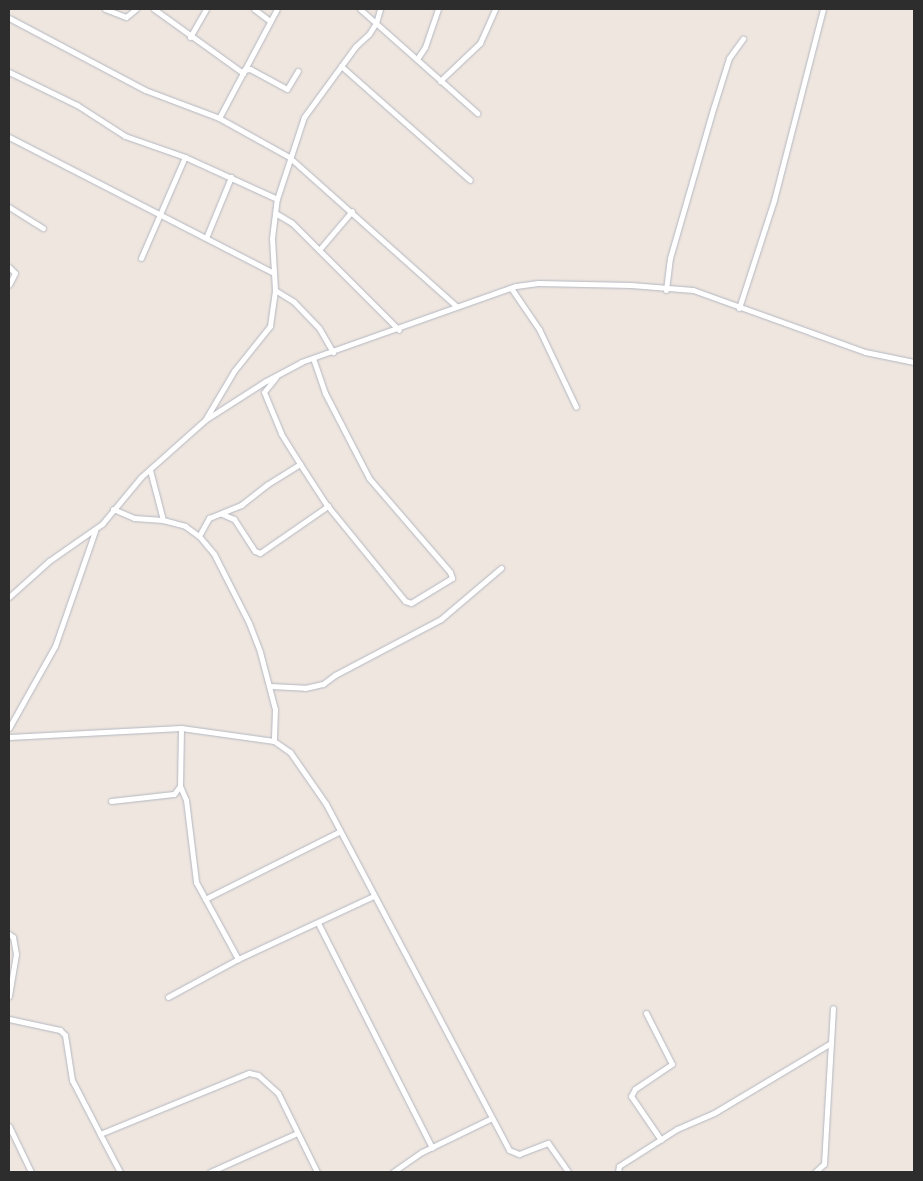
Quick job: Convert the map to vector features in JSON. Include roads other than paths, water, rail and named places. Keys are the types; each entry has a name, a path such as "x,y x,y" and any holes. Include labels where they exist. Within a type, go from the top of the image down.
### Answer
{"street":[{"path":"105,9 126,17 136,9"},
{"path":"154,9 190,37 243,71 250,69 287,89 298,71"},
{"path":"190,37 206,9"},
{"path":"254,9 270,21"},
{"path":"219,118 277,9"},
{"path":"360,9 477,113"},
{"path":"205,420 234,371 270,326 275,290 272,272 272,238 278,199 288,157 304,117 341,66 376,24 380,9"},
{"path":"416,59 425,47 438,9"},
{"path":"440,81 453,65 480,42 487,32 494,9"},
{"path":"739,308 774,200 823,9"},
{"path":"9,18 146,90 219,118 288,157 456,306"},
{"path":"666,290 670,258 714,106 729,58 743,39"},
{"path":"341,66 470,180"},
{"path":"9,72 78,105 125,136 185,157 278,199"},
{"path":"9,137 272,272"},
{"path":"141,258 185,157"},
{"path":"206,238 231,177"},
{"path":"9,207 44,228"},
{"path":"319,250 352,212"},
{"path":"277,214 292,223 399,330"},
{"path":"9,268 15,273 9,285"},
{"path":"9,597 49,561 95,530 150,470 205,420 278,375 313,358 399,330 456,306 511,288 538,283 569,283 631,285 666,290 693,290 865,352 914,362"},
{"path":"511,288 539,328 576,407"},
{"path":"275,290 294,302 320,328 333,352"},
{"path":"278,375 264,392 281,433 328,506 408,602 452,578 450,572 369,478 325,393 313,358"},
{"path":"199,536 206,521 241,505 268,484 300,464"},
{"path":"150,470 163,520"},
{"path":"222,513 234,519 255,550 260,553 328,506"},
{"path":"114,510 134,518 163,520 185,526 199,536 214,554 249,622 270,686 275,709 274,741"},
{"path":"9,728 55,646 95,530"},
{"path":"270,686 306,688 323,684 335,675 441,619 501,568"},
{"path":"180,728 180,786 186,800 196,882 238,959"},
{"path":"9,737 180,728 274,741 296,760 326,804 490,1119 509,1150 519,1154 548,1143 568,1172"},
{"path":"111,801 166,797 174,794 180,786"},
{"path":"205,899 339,832"},
{"path":"168,997 238,959 374,896"},
{"path":"318,923 432,1148"},
{"path":"9,934 13,937 16,954 9,996"},
{"path":"815,1172 824,1164 833,1008"},
{"path":"646,1013 672,1064 635,1089 630,1096 661,1140"},
{"path":"9,1019 60,1030 65,1035 67,1067 72,1080 120,1172"},
{"path":"618,1172 619,1166 685,1125 714,1113 831,1043"},
{"path":"100,1134 249,1073 258,1075 278,1093 317,1172"},
{"path":"393,1172 432,1148 490,1119"},
{"path":"10,1130 31,1172"},
{"path":"210,1172 297,1133"}]}
